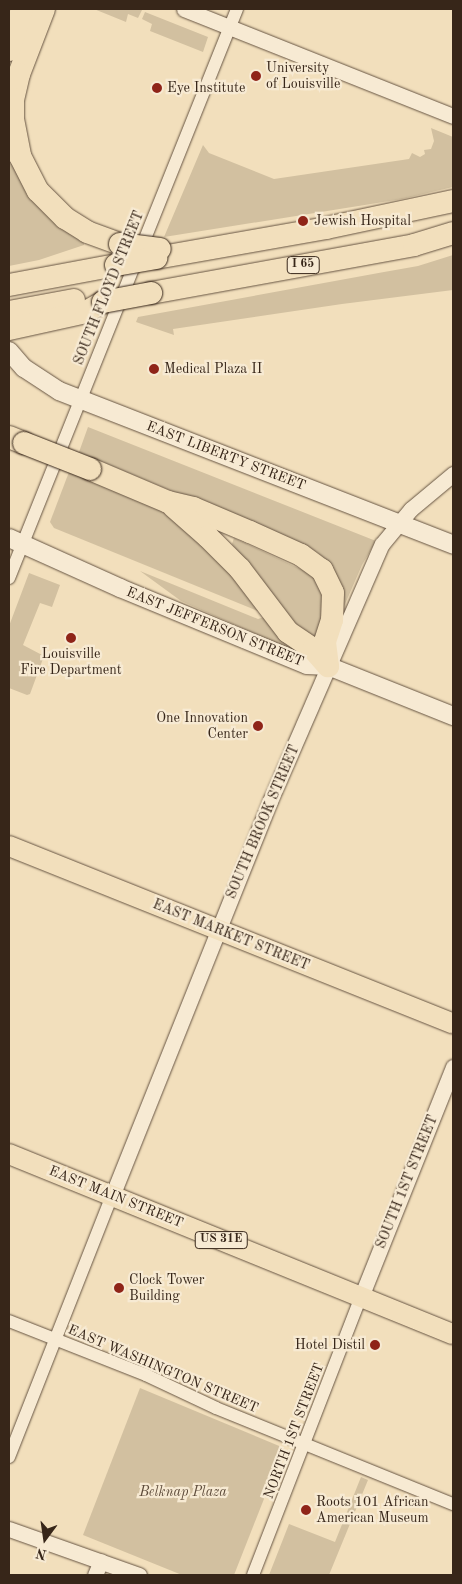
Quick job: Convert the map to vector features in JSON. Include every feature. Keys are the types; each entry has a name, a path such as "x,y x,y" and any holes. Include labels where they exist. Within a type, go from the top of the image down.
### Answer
{"highway":[{"path":"9,50 22,9"},
{"path":"44,9 19,74 13,99 13,119 20,156 38,191 65,218 118,254"},
{"name":"I 65","path":"9,285 118,254 185,252 326,228 453,200"},
{"name":"I 65","path":"12,322 79,299 88,298 103,302 414,245 453,233"},
{"path":"16,440 168,502 193,508 250,532 300,555 322,570 331,586 334,600 332,620 325,642 328,666"},
{"path":"168,502 208,537 240,569 288,632 312,649 328,666"}],"main road":[{"name":"EAST LIBERTY STREET","path":"9,351 24,368 44,383 80,399 453,545"},
{"name":"EAST JEFFERSON STREET","path":"16,541 120,588 307,665 328,666 453,716"},
{"name":"EAST MARKET STREET","path":"9,846 453,1024"},
{"name":"EAST MAIN STREET","path":"9,1154 361,1296"},
{"name":"US 31E","path":"361,1296 453,1334"}],"street":[{"path":"184,9 453,116"},
{"name":"SOUTH FLOYD STREET","path":"9,578 16,541 80,399 237,9"},
{"name":"SOUTH BROOK STREET","path":"112,1196 218,930 328,666 382,544 421,500 453,474"},
{"name":"SOUTH 1ST STREET","path":"361,1296 453,1067"},
{"path":"9,1457 112,1196"},
{"name":"NORTH 1ST STREET","path":"253,1575 361,1296"},
{"name":"EAST WASHINGTON STREET","path":"9,1321 146,1375 216,1408 453,1504"},
{"path":"9,1529 139,1575"},
{"path":"95,1575 101,1561"}],"green space":[{"path":"94,9 142,10 138,18 128,14 126,22"},
{"path":"145,12 208,37 203,52 150,31 152,24 142,19"},
{"path":"431,128 453,137 453,187 402,199 164,237 203,145 209,153 274,179 409,159 412,153 420,157 425,154 424,150 431,149 434,141"},
{"path":"9,142 84,242 84,245 39,260 9,266"},
{"path":"453,255 453,290 173,329 174,335 136,322 138,317 418,266"},
{"path":"88,427 376,541 362,565 339,618 331,565 317,552 79,452"},
{"path":"69,472 153,506 169,516 217,557 260,612 54,528 50,522"},
{"path":"234,538 311,574 325,590 318,638 304,633 293,625 232,544"},
{"path":"140,571 258,619 264,617 295,651 181,601"},
{"path":"29,573 60,585 52,607 40,603 23,645 44,656 30,694 27,695 9,688 9,626"},
{"name":"Belknap Plaza","path":"140,1388 284,1448 234,1575 182,1575 83,1535"},
{"path":"361,1477 368,1480 329,1575 269,1575 289,1524 335,1542"}],"place":[{"name":"University of Louisville","path":"256,76"},
{"name":"Eye Institute","path":"157,88"},
{"name":"Jewish Hospital","path":"303,221"},
{"name":"Medical Plaza II","path":"154,369"},
{"name":"Louisville Fire Department","path":"71,638"},
{"name":"One Innovation Center","path":"258,726"},
{"name":"Clock Tower Building","path":"119,1288"},
{"name":"Hotel Distil","path":"375,1345"},
{"name":"Roots 101 African American Museum","path":"306,1510"}]}
